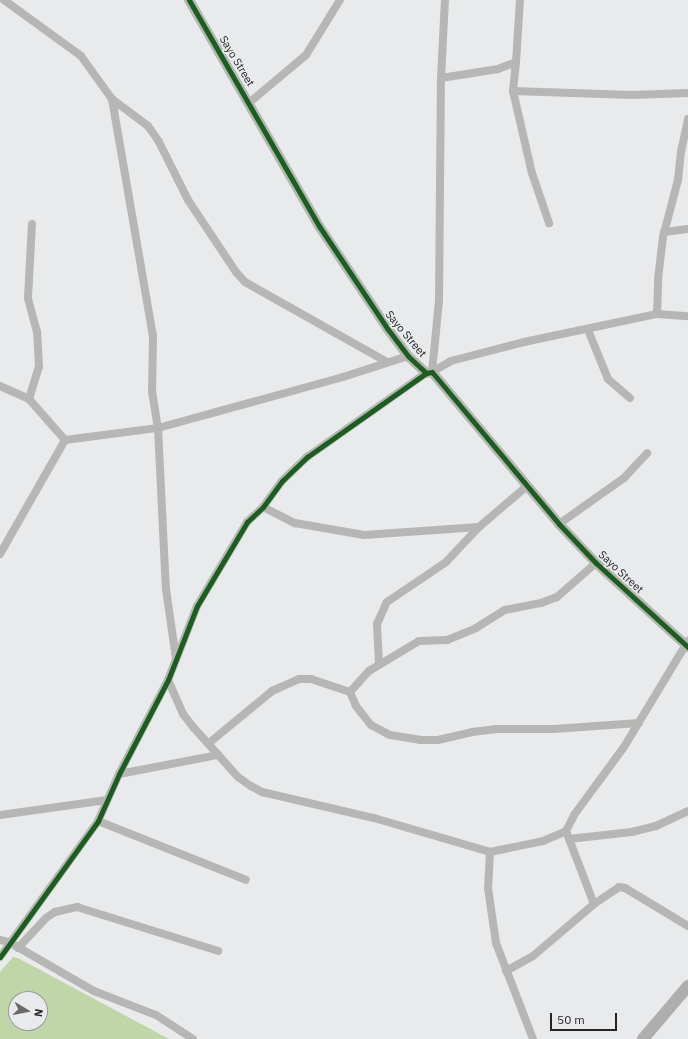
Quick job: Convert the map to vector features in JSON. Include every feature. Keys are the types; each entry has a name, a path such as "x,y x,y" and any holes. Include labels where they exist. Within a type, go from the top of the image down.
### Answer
{"main road":[{"path":"648,1036 688,986"}],"street":[{"path":"4,0 81,56 112,99 148,126 159,142 188,200 236,272 246,282 387,362"},
{"name":"Sayo Street","path":"189,0 250,102 319,226 377,315 408,356 429,373 559,524 596,564 687,644"},
{"path":"250,102 306,55 340,0"},
{"path":"429,373 439,300 441,78 445,0"},
{"path":"520,0 513,91 532,173 549,223"},
{"path":"441,78 498,69 516,62"},
{"path":"513,91 632,95 688,93"},
{"path":"112,99 153,336 152,391 158,428 166,589 176,660"},
{"path":"657,314 658,279 664,232 678,180 681,152 688,119"},
{"path":"29,399 39,368 37,332 28,298 32,224"},
{"path":"664,232 688,229"},
{"path":"0,957 9,942 98,821 119,774 168,680 209,582 247,522 264,507 282,481 307,457 429,373 458,359 524,342 588,330 657,314 688,316"},
{"path":"588,330 608,378 630,398"},
{"path":"65,440 158,428 342,378 408,356"},
{"path":"0,386 29,399 65,440"},
{"path":"0,554 65,440"},
{"path":"559,524 624,478 647,453"},
{"path":"379,664 377,624 387,602 446,562 479,527 527,486"},
{"path":"264,507 295,523 344,533 416,533 479,527"},
{"path":"350,692 361,678 379,664 419,641 447,640 476,628 504,610 541,603 557,597 596,564"},
{"path":"594,904 568,835 574,815 604,778 687,644"},
{"path":"209,743 272,691 292,682 311,679 350,692 356,706 371,725 390,735 420,740 438,740 472,732 495,729 554,729 639,723"},
{"path":"168,680 183,714 238,777 262,792 374,818 490,852 568,835 632,832 656,826 688,811"},
{"path":"119,774 218,755"},
{"path":"0,815 107,800"},
{"path":"98,821 246,880"},
{"path":"490,852 490,905 496,943 533,1039"},
{"path":"506,971 533,956 614,889 625,888 688,926"},
{"path":"18,948 46,918 59,910 77,907 218,951"},
{"path":"0,940 9,942 94,992 156,1015 193,1039"}],"green space":[{"path":"13,957 18,958 169,1039 0,1039 0,972"}],"cycle path":[{"path":"189,0 319,226 387,328 408,356 426,373 432,372 559,524 596,563 688,647"},
{"path":"0,957 98,821 119,774 168,680 197,606 247,522 263,507 282,481 307,457 426,373"}]}
